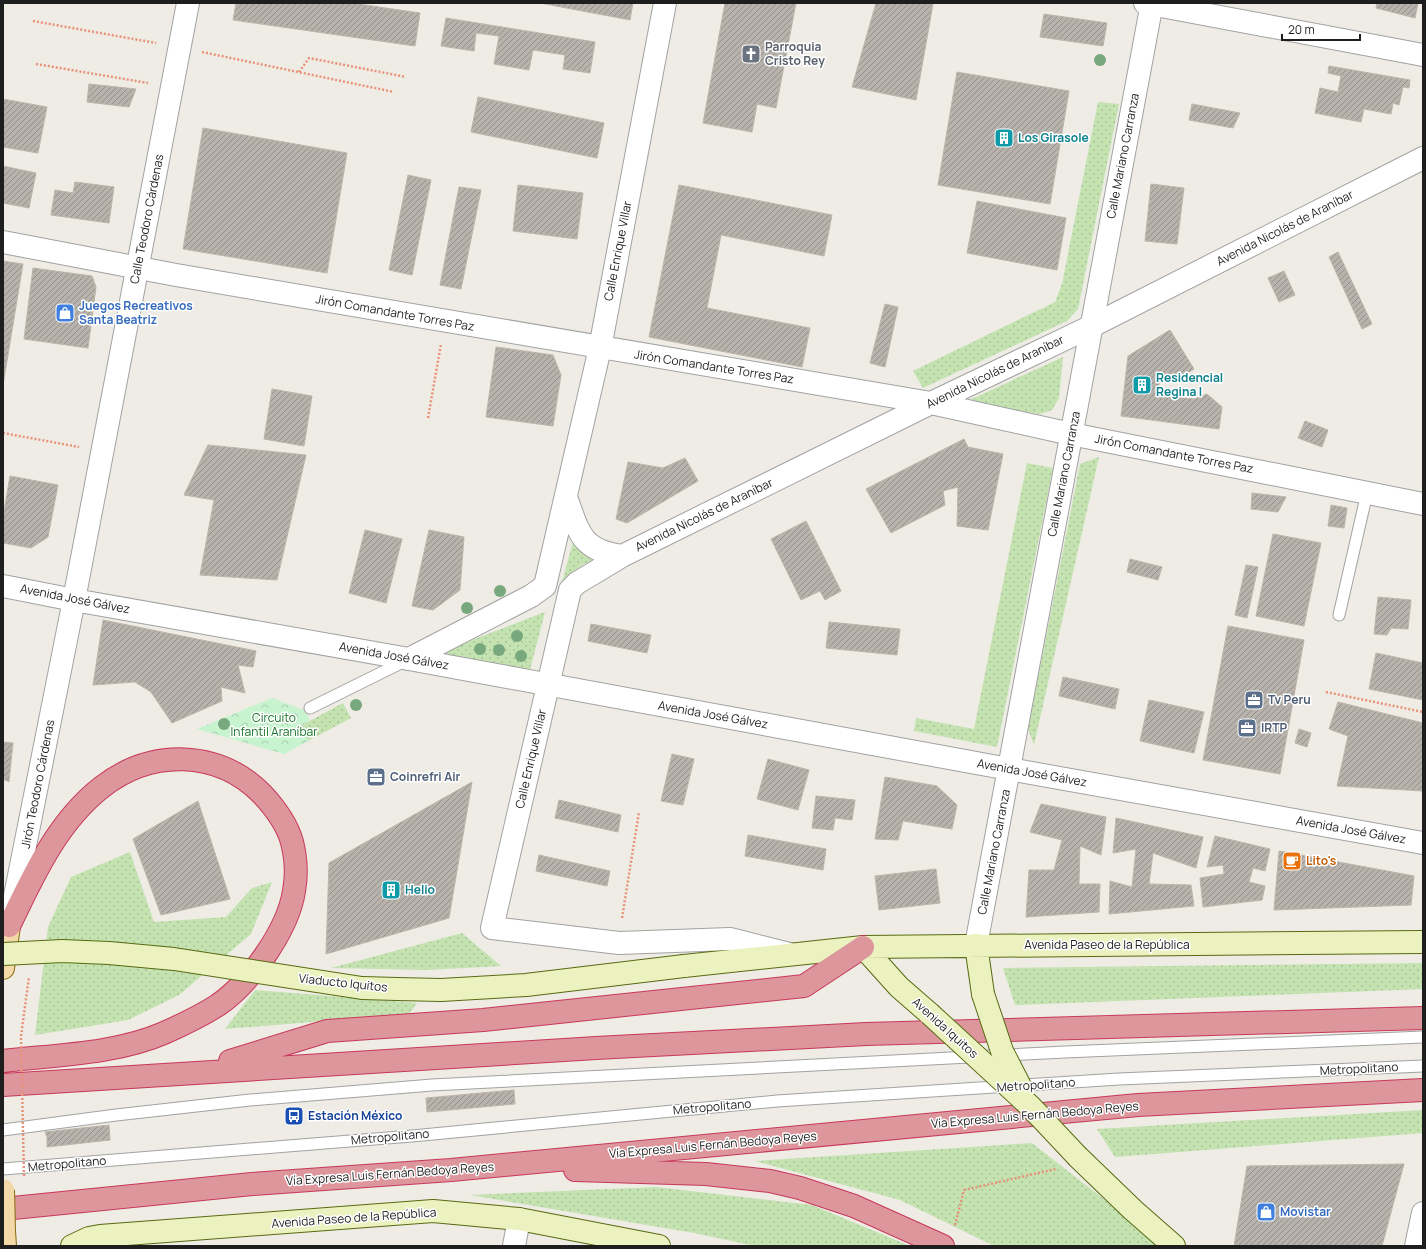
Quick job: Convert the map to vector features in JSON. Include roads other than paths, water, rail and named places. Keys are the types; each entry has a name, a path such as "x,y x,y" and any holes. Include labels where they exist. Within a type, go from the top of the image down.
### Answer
{"highway":[{"path":"3,1061 88,1052 131,1045 162,1034 186,1023 219,1004 252,972 267,952 284,922 294,892 296,860 292,841 276,810 255,788 220,766 188,760 153,762 136,767 117,777 97,792 71,819 55,839 39,866 10,926"},
{"path":"197,1072 327,1031 483,1020 804,986 863,947"},
{"path":"3,1085 596,1048 866,1034 1423,1018"},
{"name":"Vía Expresa Luis Fernán Bedoya Reyes","path":"3,1208 252,1184 484,1167 1138,1105 1423,1090"},
{"path":"484,1167 706,1174 770,1181 800,1188 854,1206 943,1246"}],"main road":[{"name":"Jirón Teodoro Cárdenas","path":"3,968 10,926"},
{"name":"Avenida Paseo de la República","path":"684,966 863,947 1423,942"},
{"name":"Avenida Iquitos","path":"976,946 983,994 1002,1051 1030,1106"},
{"name":"Avenida Iquitos","path":"863,947 899,986 1030,1106 1133,1210 1174,1246"},
{"name":"Víaducto Iquitos","path":"3,954 62,951 152,957 174,959 362,988 441,990 526,985 684,966"},
{"path":"3,1190 5,1238"},
{"name":"Avenida Paseo de la República","path":"72,1246 89,1238 100,1236 433,1211 520,1219 659,1246"}],"street":[{"name":"Calle Teodoro Cárdenas","path":"74,600 188,3"},
{"name":"Calle Enrique Villar","path":"409,659 531,596 545,586 600,348 665,3"},
{"path":"1149,3 1423,55"},
{"name":"Calle Mariano Carranza","path":"976,946 1092,326 1149,3"},
{"name":"Avenida Nicolás de Araníbar","path":"570,590 577,583 622,556 931,403 1092,326 1423,158"},
{"name":"Jirón Comandante Torres Paz","path":"3,242 138,269 931,403 1071,434 1423,504"},
{"path":"566,497 581,536 593,547 606,554 622,556"},
{"name":"Avenida José Gálvez","path":"3,586 1423,843"},
{"name":"Calle Enrique Villar","path":"492,928 570,590"},
{"name":"Jirón Teodoro Cárdenas","path":"10,926 74,600"},
{"name":"Avenida Paseo de la República","path":"492,928 618,943 730,939 792,955"},
{"path":"1416,1246 1423,1214"},
{"path":"514,1246 520,1219"}],"lane":[{"path":"1339,615 1367,493"},
{"path":"310,708 409,659"},
{"path":"3,1130 116,1115 250,1100 432,1085 1018,1054 1423,1037"},
{"name":"Metropolitano","path":"3,1169 412,1136 776,1101 1119,1079 1423,1066"}],"place":[{"name":"Parroquia Cristo Rey","path":"751,54"},
{"name":"Los Girasole","path":"1004,138"},
{"name":"Juegos Recreativos Santa Beatriz","path":"65,313"},
{"name":"Residencial Regina I","path":"1142,385"},
{"name":"Tv Peru","path":"1254,700"},
{"name":"IRTP","path":"1247,728"},
{"name":"Coinrefri Air","path":"376,777"},
{"name":"Lito's","path":"1292,861"},
{"name":"Helio","path":"391,890"},
{"name":"Estación México","path":"294,1116"},
{"name":"Movistar","path":"1266,1212"}],"park label":[{"name":"Circuito Infantil Araníbar","path":"274,725"}]}
